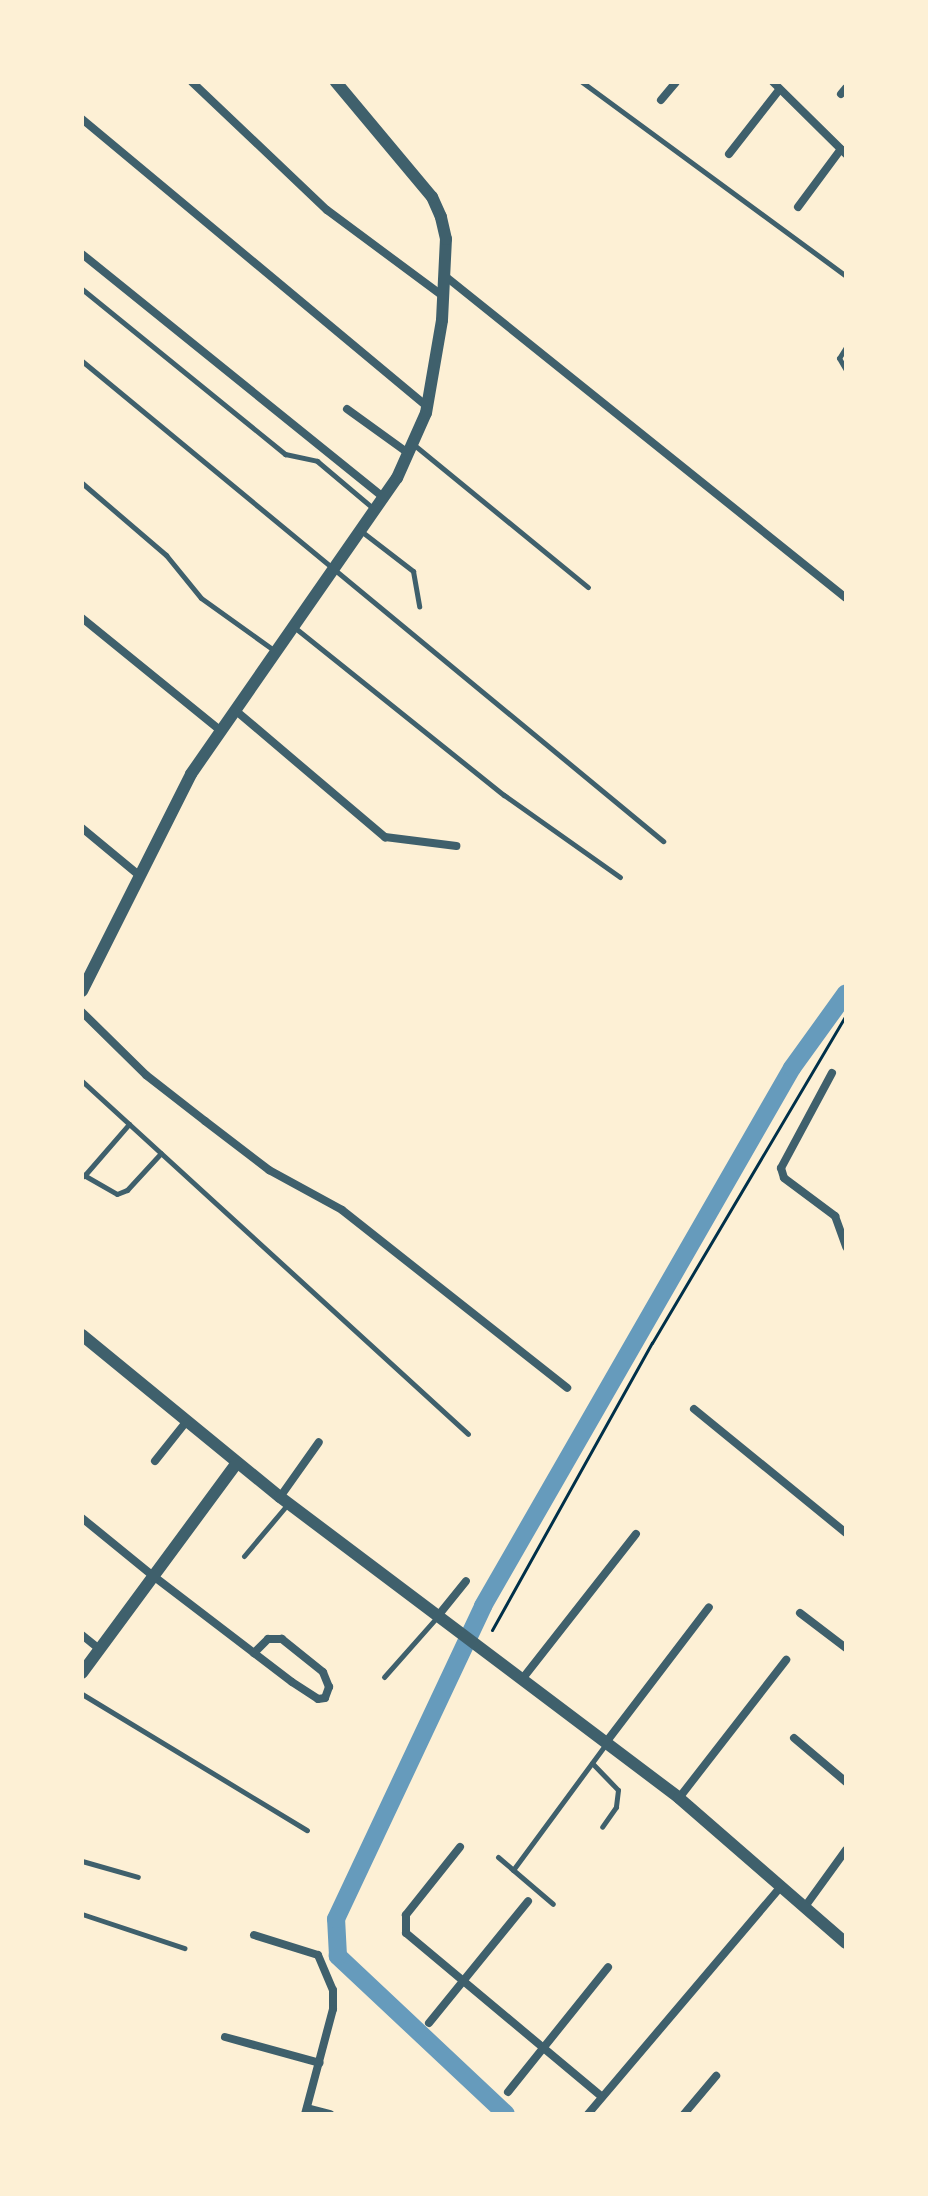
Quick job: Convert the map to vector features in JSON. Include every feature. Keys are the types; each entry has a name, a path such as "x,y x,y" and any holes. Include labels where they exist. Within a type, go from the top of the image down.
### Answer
{"street":[{"path":"192,82 327,210 444,297"},
{"path":"82,991 191,774 375,510 410,448 427,406 444,297 446,239 432,197 336,82"},
{"path":"661,100 676,82"},
{"path":"729,154 776,86 844,151 798,207"},
{"path":"82,119 427,406"},
{"path":"82,254 383,497"},
{"path":"445,276 846,598"},
{"path":"347,409 410,448"},
{"path":"82,618 221,731"},
{"path":"235,710 385,837 456,846"},
{"path":"82,828 140,876"},
{"path":"82,1012 146,1075 205,1121 269,1170 330,1201 567,1388"},
{"path":"832,1073 781,1168 784,1178 835,1216 846,1247"},
{"path":"82,1335 284,1500 679,1798 846,1943"},
{"path":"694,1409 846,1533"},
{"path":"155,1461 186,1422"},
{"path":"284,1500 319,1442"},
{"path":"82,1673 237,1463"},
{"path":"82,1518 254,1653 318,1699 325,1698 329,1687 323,1672 282,1639 268,1639 254,1653"},
{"path":"523,1678 636,1534"},
{"path":"437,1617 466,1581"},
{"path":"607,1741 709,1607"},
{"path":"800,1613 846,1648"},
{"path":"82,1635 99,1649"},
{"path":"679,1798 786,1660"},
{"path":"794,1738 846,1782"},
{"path":"460,1847 403,1923 406,1933 465,1979 601,2096"},
{"path":"804,1908 846,1850"},
{"path":"591,2113 601,2096 780,1888"},
{"path":"429,2023 528,1901"},
{"path":"254,1935 307,1948 328,1974 333,2009 306,2111 330,2114"},
{"path":"508,2092 608,1967"},
{"path":"225,2037 320,2063"},
{"path":"684,2114 716,2076"}],"lane":[{"path":"582,82 846,276"},
{"path":"82,289 285,454 317,461 375,510"},
{"path":"846,347 839,358 846,370"},
{"path":"82,361 335,566 663,841"},
{"path":"410,448 588,587"},
{"path":"82,483 166,555 201,598 276,652"},
{"path":"361,530 413,571 419,606"},
{"path":"293,627 504,795 620,877"},
{"path":"82,1081 468,1434"},
{"path":"129,1124 83,1175 117,1194 127,1190 161,1153"},
{"path":"244,1556 284,1500"},
{"path":"384,1677 437,1617"},
{"path":"82,1694 307,1830"},
{"path":"513,1870 607,1741"},
{"path":"592,1763 618,1790 616,1807 602,1827"},
{"path":"498,1857 553,1904"},
{"path":"82,1861 138,1877"},
{"path":"82,1914 184,1948"}],"path":[{"path":"492,1630 652,1343 846,1015"}],"waterway":[{"path":"506,2114 338,1956 336,1919 483,1606 792,1068 846,993"}]}
